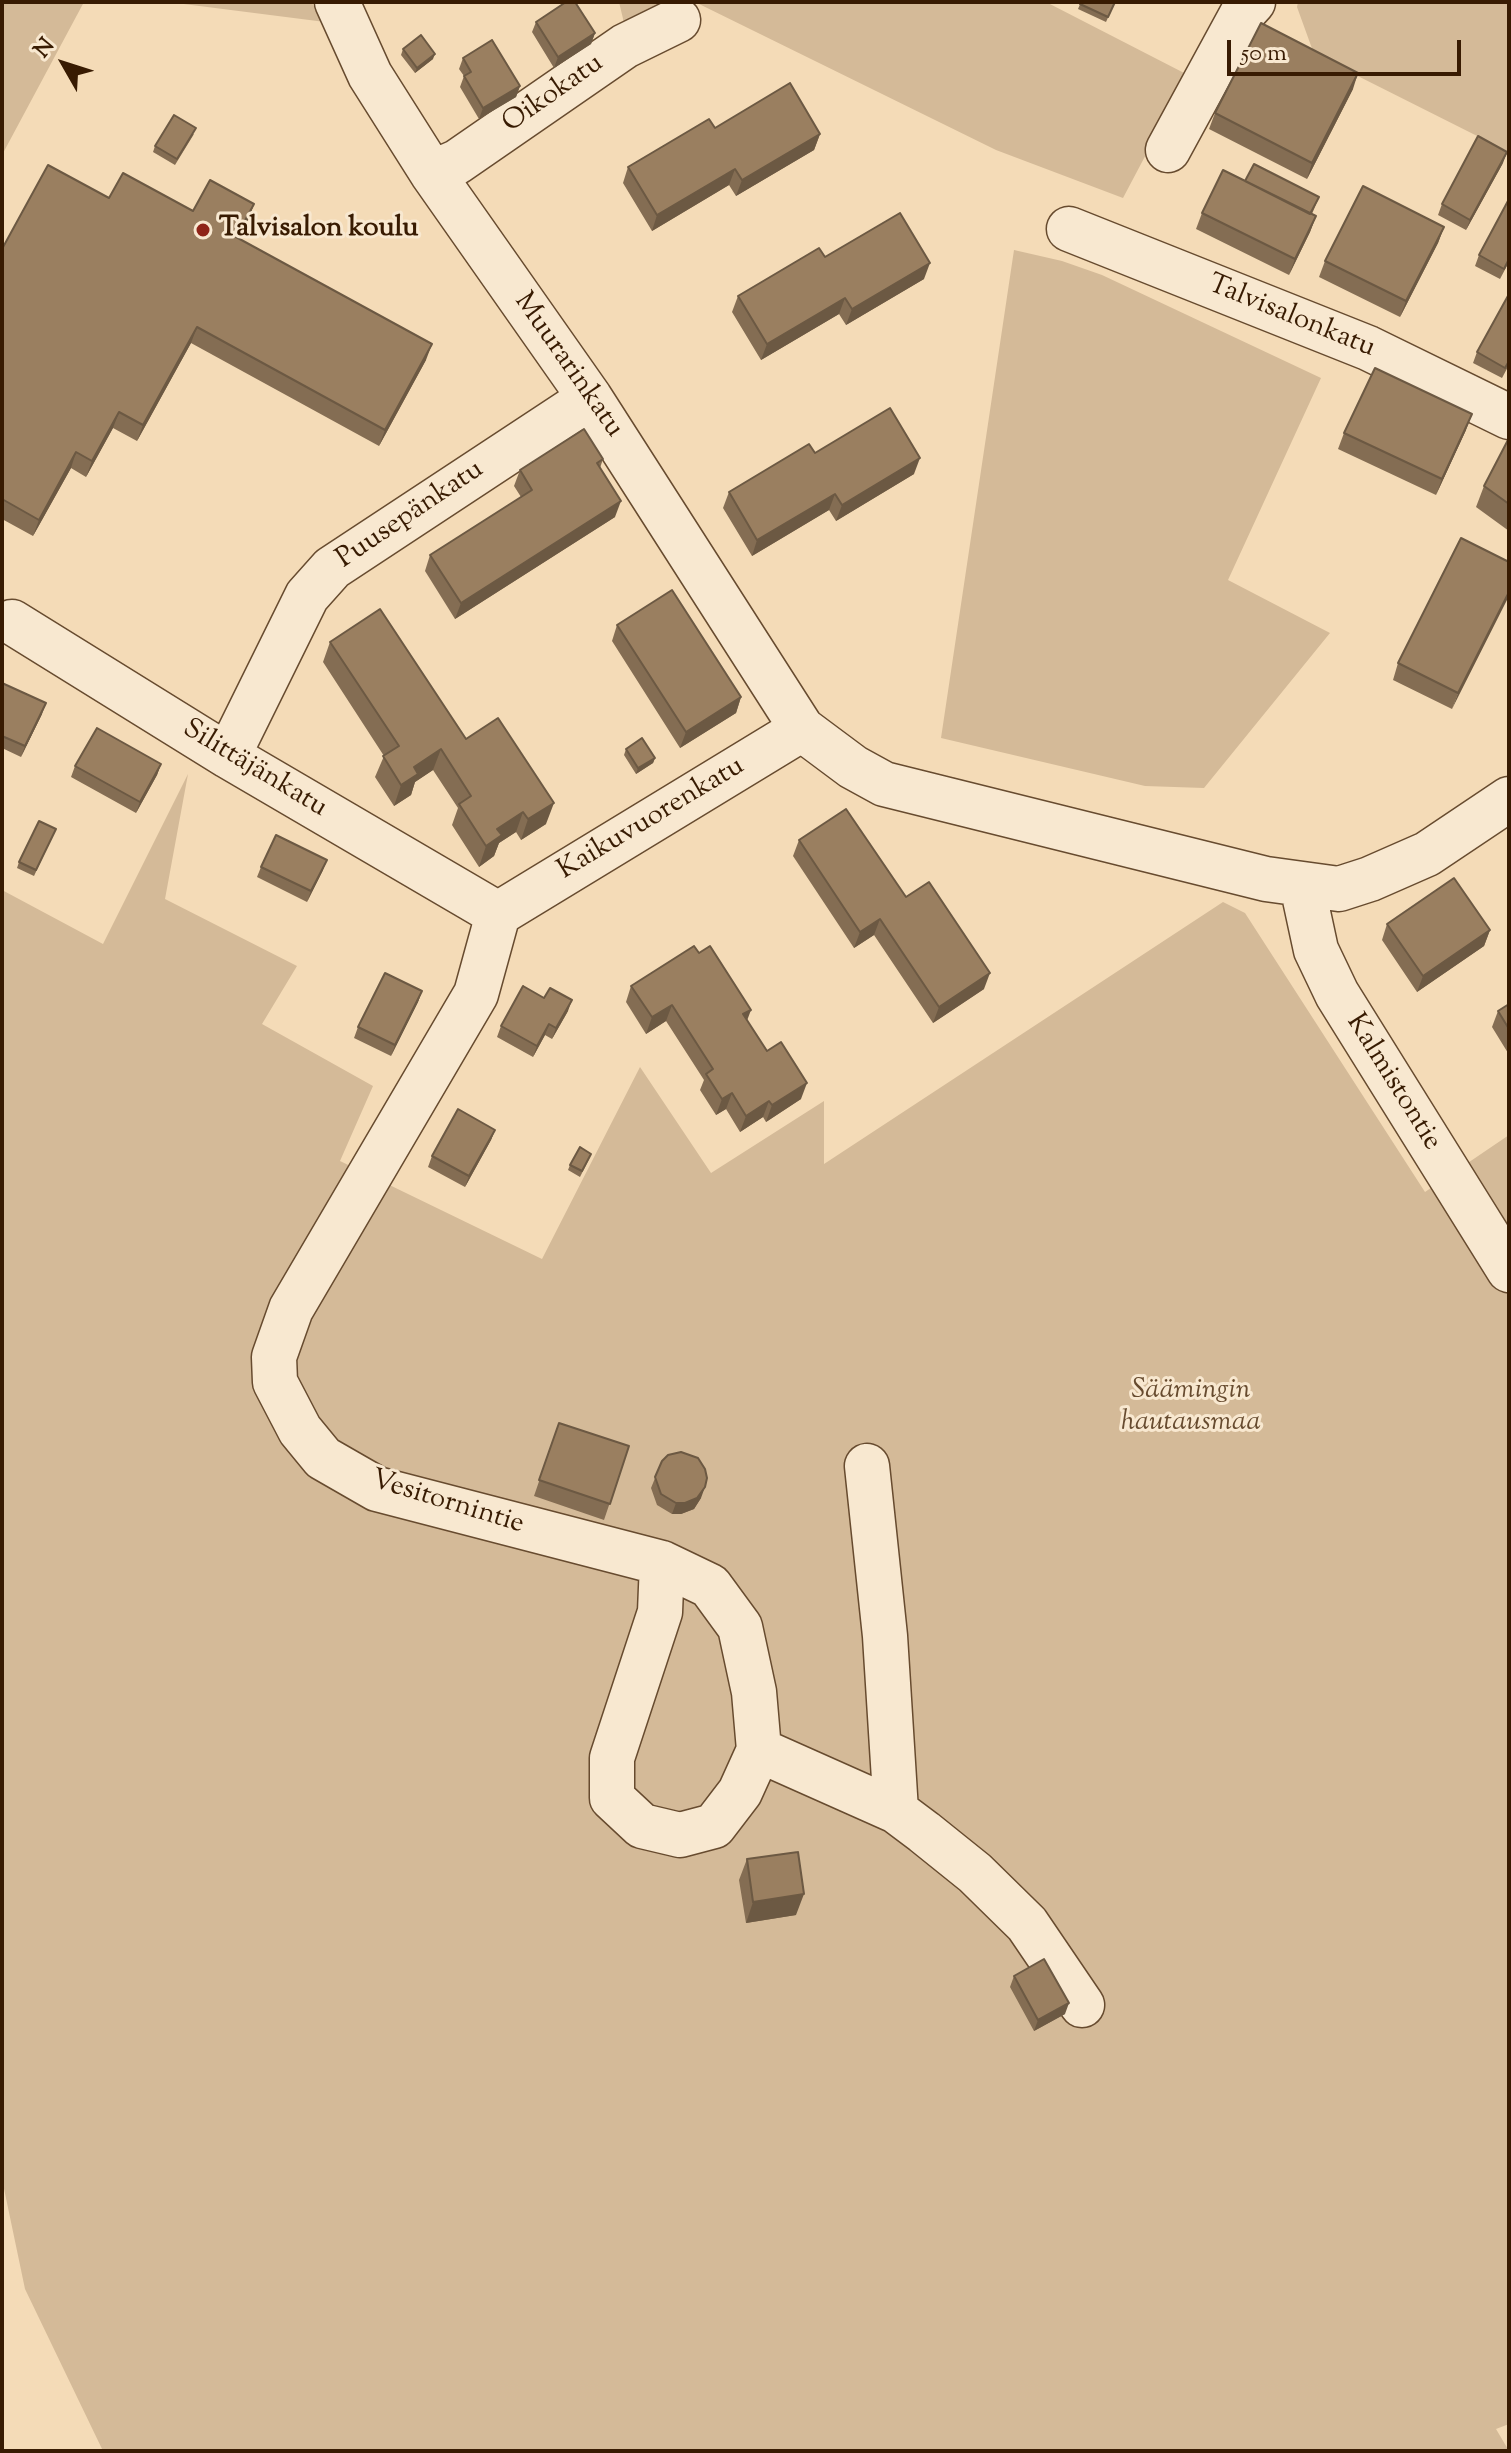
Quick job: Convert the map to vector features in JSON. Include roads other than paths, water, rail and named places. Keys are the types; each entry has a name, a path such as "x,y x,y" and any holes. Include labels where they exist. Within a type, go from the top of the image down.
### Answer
{"street":[{"name":"Muurarinkatu","path":"337,2 370,75 432,173 590,398 802,729"},
{"path":"1168,150 1242,14 1253,2"},
{"name":"Oikokatu","path":"432,173 457,162 625,46 678,20"},
{"name":"Talvisalonkatu","path":"1069,229 1368,348 1509,417"},
{"name":"Puusepänkatu","path":"228,756 307,596 332,568 590,398"},
{"name":"Silittäjänkatu","path":"12,622 228,756 498,914"},
{"path":"802,729 853,767 884,784 1266,879 1339,889 1427,854 1509,799"},
{"name":"Kaikuvuorenkatu","path":"498,914 802,729"},
{"name":"Kalmistontie","path":"1302,885 1316,950 1337,994 1509,1270"},
{"name":"Vesitornintie","path":"498,914 476,994 291,1309 274,1357 275,1382 300,1430 323,1458 377,1489 662,1563 710,1586 740,1627 754,1692 759,1750"},
{"path":"867,1466 885,1636 896,1811"},
{"path":"662,1563 660,1612 612,1758 612,1798 642,1826 680,1835 714,1826 740,1792 759,1750 896,1811 975,1873 1027,1924 1082,2005"}],"place":[{"name":"Talvisalon koulu","path":"203,230"}],"park label":[{"name":"Säämingin hautausmaa","path":"1191,1408"}]}
